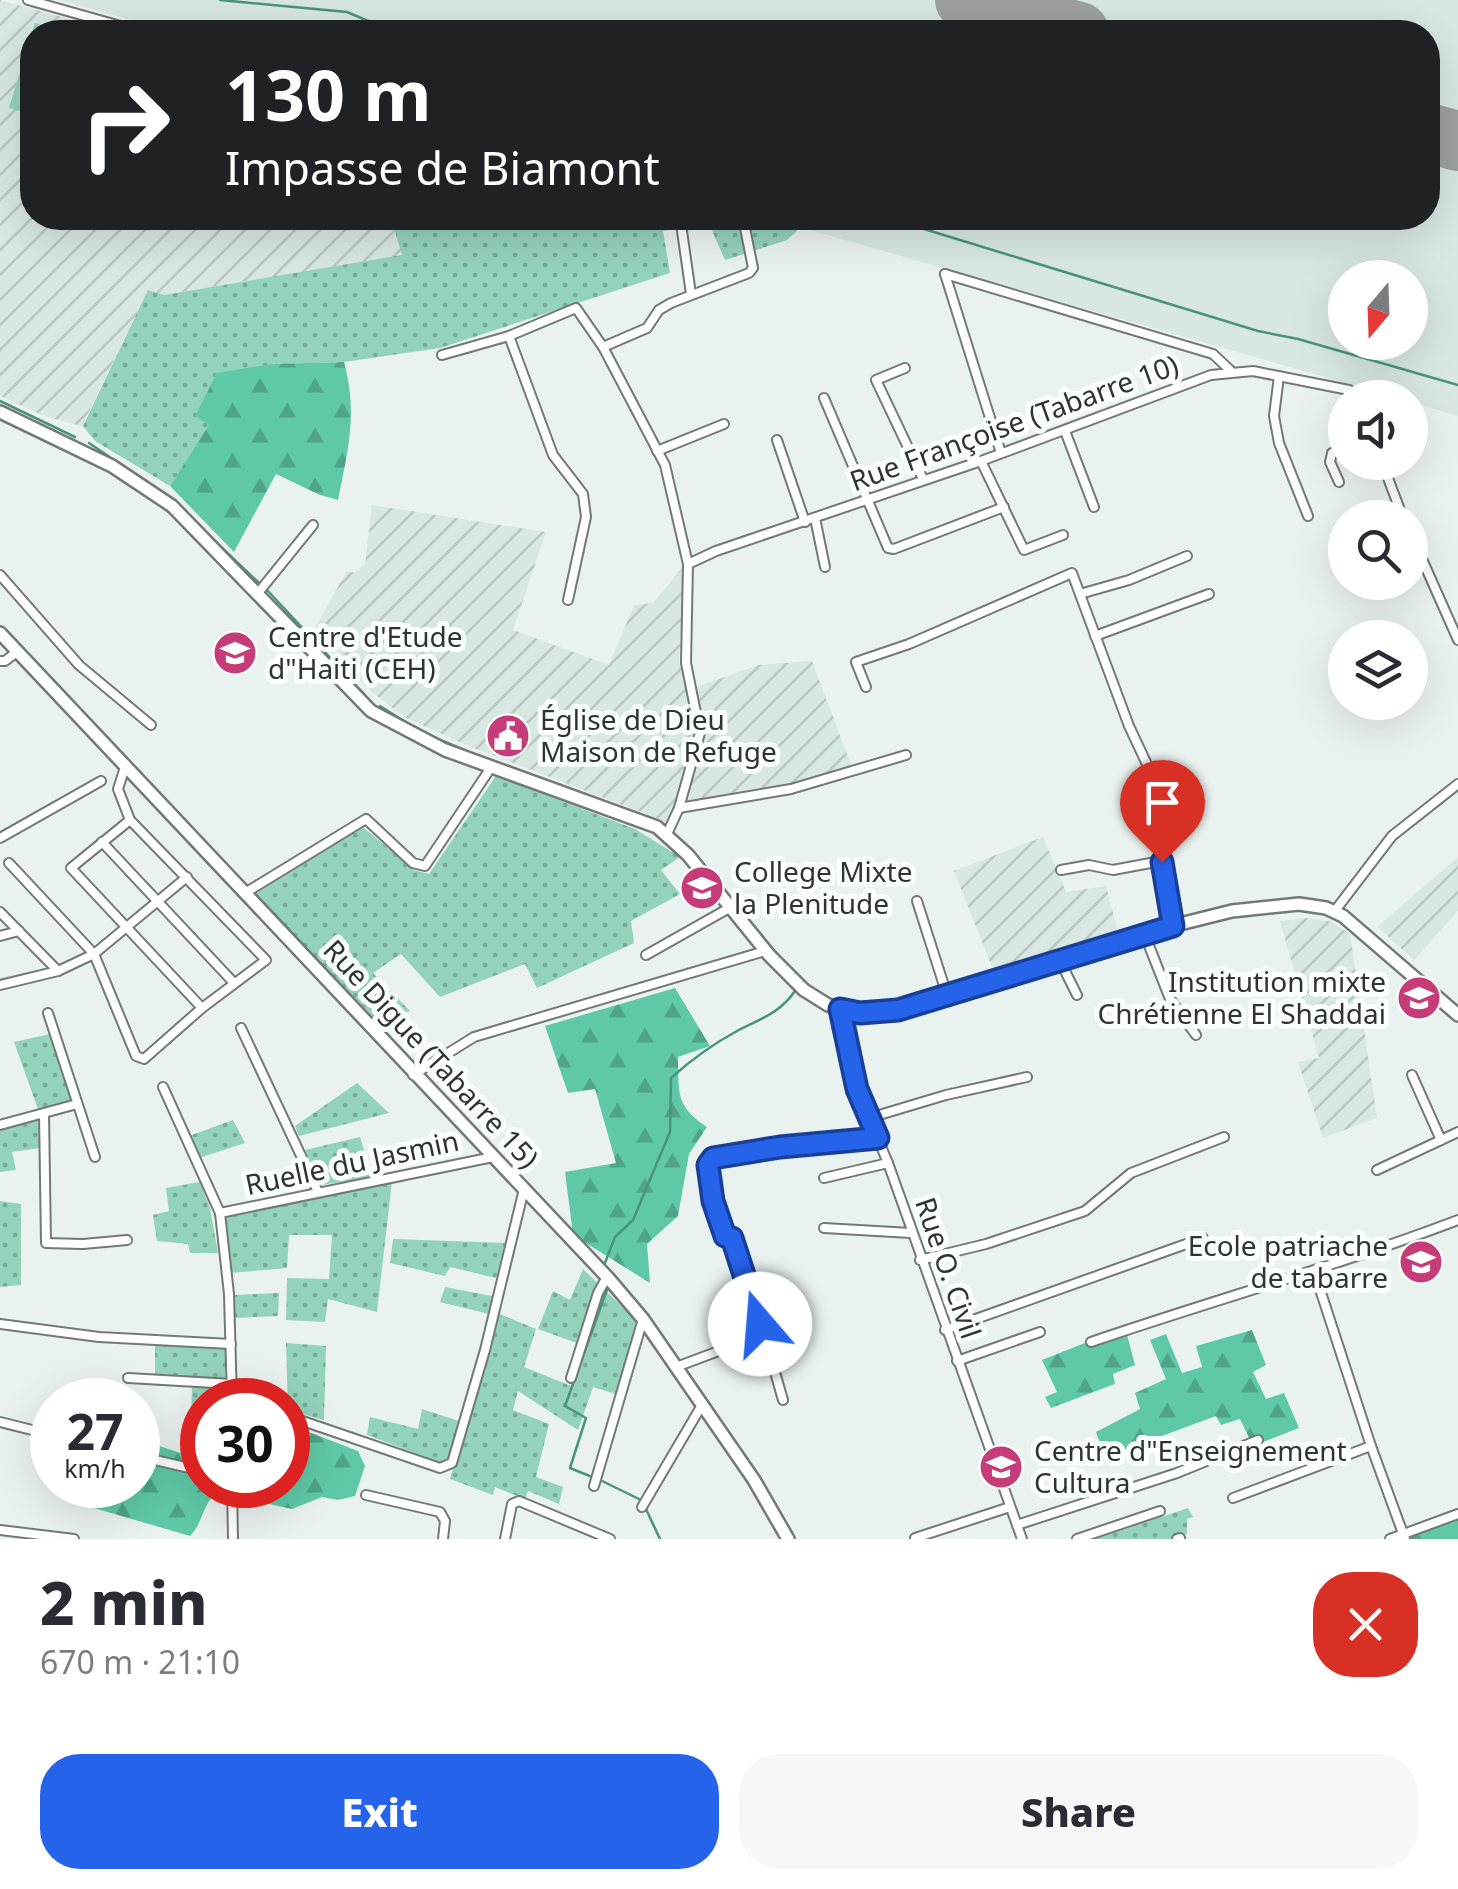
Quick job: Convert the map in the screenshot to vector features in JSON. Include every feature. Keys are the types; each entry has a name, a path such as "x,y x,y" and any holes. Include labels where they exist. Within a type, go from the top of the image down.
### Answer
{"main road":[{"path":"0,412 112,466 172,506 372,711 444,750 629,815 667,834 804,990 840,1009 878,1013 1173,926 1232,912 1298,904 1334,912 1458,1014"},
{"name":"Rue Digue (Tabarre 15)","path":"0,633 610,1280 754,1480 788,1539"}],"street":[{"path":"28,0 99,20"},
{"path":"604,347 647,328 659,310 690,294 749,273 753,268 745,230"},
{"path":"682,231 690,294"},
{"path":"1001,453 945,274 1213,354 1231,371"},
{"path":"442,354 509,336 576,308 604,347 664,465 688,564 686,664 700,733 679,808 667,834"},
{"path":"509,336 553,455 583,494 586,517 568,600"},
{"path":"905,368 876,380 923,479"},
{"name":"Rue Françoise (Tabarre 10)","path":"688,564 716,551 982,461 1211,375 1231,371 1328,386"},
{"path":"1279,376 1274,416 1279,443 1308,516"},
{"path":"824,398 886,547 890,549 1004,507"},
{"path":"657,451 724,424"},
{"path":"1065,431 1094,507"},
{"path":"777,440 805,522"},
{"path":"982,461 1024,550 1063,534"},
{"path":"815,518 825,568"},
{"path":"258,593 313,525"},
{"path":"1080,594 1129,580 1187,556"},
{"path":"1428,569 1456,626 1458,640"},
{"path":"866,687 856,662 909,644 1072,573 1128,726 1160,792 1162,862 1173,926"},
{"path":"0,575 79,665 150,725"},
{"path":"1096,636 1209,594"},
{"path":"0,661 18,651"},
{"path":"679,808 791,789 906,755"},
{"path":"245,893 366,819 413,863 425,866 492,766"},
{"path":"9,862 94,954 136,1056 144,1058 266,960 130,820 118,789 126,768"},
{"path":"0,838 101,781"},
{"path":"1334,912 1392,836 1458,784"},
{"path":"130,820 71,868 202,1008"},
{"path":"102,842 234,983"},
{"path":"1061,870 1089,865 1113,870 1162,862"},
{"path":"0,985 58,971 94,954 188,877"},
{"path":"917,901 948,995"},
{"path":"646,955 731,908"},
{"path":"0,912 58,971"},
{"path":"0,936 19,931"},
{"path":"1144,934 1170,998 1196,1036"},
{"path":"413,1074 474,1037 766,951"},
{"path":"1059,959 1077,995"},
{"name":"Rue O. Civil","path":"840,1009 857,1089 888,1163 1022,1539"},
{"path":"48,1012 95,1156"},
{"path":"241,1028 318,1192"},
{"path":"1412,1075 1441,1140"},
{"path":"869,1118 946,1095 1028,1077"},
{"path":"163,1087 220,1213 232,1378"},
{"path":"0,1125 77,1104"},
{"path":"44,1114 46,1243 126,1240"},
{"path":"1378,1170 1458,1132"},
{"path":"920,1260 986,1244 1084,1211 1131,1173 1224,1137"},
{"path":"783,1400 732,1238 725,1236 713,1201 710,1161 780,1147 878,1138"},
{"name":"Ruelle du Jasmin","path":"220,1213 493,1157"},
{"path":"824,1178 888,1163"},
{"path":"310,1424 440,1468 452,1463 485,1350 524,1189"},
{"path":"1092,1342 1458,1220"},
{"path":"824,1228 911,1233"},
{"path":"945,1330 1203,1238"},
{"path":"1314,1271 1404,1537"},
{"path":"571,1378 598,1293 610,1280"},
{"path":"594,1486 642,1320"},
{"path":"0,1324 99,1337 231,1344"},
{"path":"957,1361 1040,1332"},
{"path":"676,1367 764,1334"},
{"path":"642,1508 702,1405"},
{"path":"0,1422 30,1430"},
{"path":"1017,1526 1258,1440"},
{"path":"1232,1498 1371,1446"},
{"path":"366,1496 440,1512 445,1521 443,1539"},
{"path":"506,1539 512,1504 519,1501 610,1539"},
{"path":"915,1538 1010,1507"},
{"path":"232,1508 233,1539"},
{"path":"1077,1539 1160,1511"},
{"path":"1390,1539 1458,1514"},
{"path":"0,1530 74,1539"}],"shaded area":[{"path":"0,0 73,20 20,20 20,230 395,230 403,255 164,295 148,290 82,426 47,417 0,396"},
{"path":"60,0 1458,0 1458,416 1428,407 1428,380 1335,380 810,230 1440,230 1440,20 131,20"},
{"path":"372,505 546,532 513,630 609,665 634,605 653,603 684,566 679,663 687,690 759,665 812,661 853,770 807,785 678,805 670,826 404,717 372,692 312,633 347,571 356,573 365,564"},
{"path":"1043,837 1066,892 1106,886 1118,932 994,972 954,871"},
{"path":"1458,857 1458,911 1414,960 1377,927"},
{"path":"1280,921 1330,921 1350,934 1377,1118 1323,1138 1298,1062 1319,1058"}],"green space":[{"path":"20,72 20,111 9,108"},
{"path":"395,230 668,230 663,231 670,273 440,348 344,362 272,364 210,424 170,486 95,441 83,426 148,290 164,295 402,255"},
{"path":"712,230 798,230 787,240 725,260"},
{"path":"344,362 351,415 338,500 276,474 234,552 170,486 209,425 195,416 217,373 272,364"},
{"path":"496,776 635,829 680,857 661,870 680,894 631,921 634,943 537,988 525,964 440,997 401,954 373,973 410,1011 377,1021 255,894 363,827 414,870 429,874"},
{"path":"675,988 710,1046 678,1057 681,1098 689,1112 707,1127 689,1154 678,1216 647,1244 650,1283 573,1235 565,1172 616,1163 595,1089 568,1093 545,1026"},
{"path":"50,1034 72,1101 39,1112 14,1042"},
{"path":"357,1083 389,1113 299,1136 295,1126"},
{"path":"38,1119 40,1148 12,1152 16,1170 0,1172 0,1129"},
{"path":"233,1120 245,1143 199,1158 189,1136"},
{"path":"360,1137 372,1177 321,1185 305,1150"},
{"path":"392,1181 377,1312 328,1299 325,1322 286,1320 287,1278 329,1279 332,1235 289,1235 287,1268 230,1273 224,1214"},
{"path":"200,1182 210,1208 218,1253 190,1253 188,1244 157,1241 153,1215 169,1211 166,1188"},
{"path":"0,1201 21,1204 21,1285 0,1287"},
{"path":"393,1239 505,1243 496,1278 450,1267 445,1276 390,1263"},
{"path":"583,1269 636,1320 619,1395 593,1387 578,1430 518,1391 513,1410 549,1424 536,1477 563,1487 559,1504 528,1491 525,1499 495,1487 493,1495 450,1479 497,1313 536,1329 524,1367 571,1386 585,1346 538,1329 553,1291 570,1300"},
{"path":"445,1287 492,1296 489,1314 440,1302"},
{"path":"279,1293 278,1316 234,1318 233,1295"},
{"path":"1125,1327 1135,1365 1113,1374 1115,1384 1051,1408 1045,1397 1057,1392 1042,1360"},
{"path":"1252,1330 1266,1365 1253,1372 1266,1399 1284,1393 1299,1428 1253,1446 1240,1419 1221,1425 1216,1416 1105,1457 1096,1432 1140,1409 1135,1393 1166,1379 1150,1340 1166,1334 1182,1373 1202,1367 1196,1346"},
{"path":"286,1343 326,1346 324,1420 310,1416 310,1378 287,1378"},
{"path":"155,1345 225,1348 225,1378 180,1378 180,1385 160,1383 160,1378 155,1378"},
{"path":"422,1409 462,1422 450,1462 445,1464 367,1435 370,1417 418,1429"},
{"path":"310,1432 358,1451 365,1466 355,1496 338,1500 322,1497 310,1502"},
{"path":"160,1446 180,1453 180,1508 206,1508 190,1536 94,1508 160,1508"},
{"path":"1188,1508 1193,1517 1187,1519 1187,1534 1173,1539 1096,1539"},
{"path":"1458,1517 1458,1539 1410,1539 1409,1536"}],"waterway":[{"path":"220,0 347,12 366,20"},
{"path":"927,230 1258,331 1458,385"},
{"path":"0,401 75,437"},
{"path":"89,443 167,496"},
{"path":"198,525 259,583"},
{"path":"267,590 365,695"},
{"path":"380,706 415,728"},
{"path":"426,734 479,756"},
{"path":"673,833 685,845"},
{"path":"691,850 782,960"},
{"path":"603,1268 615,1237 633,1220 670,1132 671,1078 719,1041 776,1010 795,991"},
{"path":"592,1477 570,1468 586,1418 565,1406 608,1287"},
{"path":"600,1480 641,1500"},
{"path":"645,1507 660,1539"}],"taxiway":[{"path":"1440,135 1458,131"}],"runway":[{"path":"965,0 1036,20"},
{"path":"1440,136 1458,141"}],"place":[{"name":"Centre d'Etude d\"Haiti (CEH)","path":"235,653"},
{"name":"Église de Dieu Maison de Refuge","path":"508,736"},
{"name":"College Mixte la Plenitude","path":"702,888"},
{"name":"Institution mixte Chrétienne El Shaddai","path":"1419,998"},
{"name":"Ecole patriache de tabarre","path":"1421,1262"},
{"name":"Centre d\"Enseignement Cultura","path":"1001,1467"}],"route":[{"path":"760,1324 732,1238 725,1236 713,1201 708,1165 713,1158 780,1147 878,1138 857,1089 840,1009 860,1013 898,1010 1173,926 1162,862"}]}
